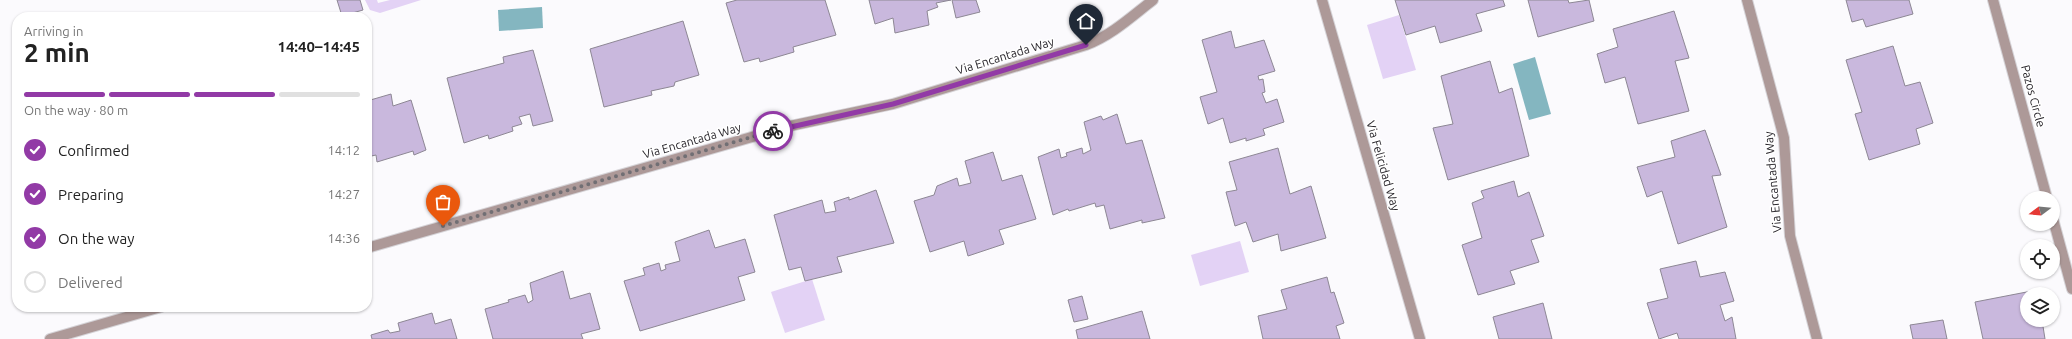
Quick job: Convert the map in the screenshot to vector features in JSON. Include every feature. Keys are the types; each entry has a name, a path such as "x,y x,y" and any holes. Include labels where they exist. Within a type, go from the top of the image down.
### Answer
{"street":[{"name":"Via Encantada Way","path":"372,247 790,126 893,104 1086,45 1101,39 1114,31 1153,0"},
{"name":"Via Felicidad Way","path":"1322,0 1420,339"},
{"name":"Via Encantada Way","path":"1747,0 1783,132 1790,236 1817,339"},
{"name":"Pazos Circle","path":"1993,0 2045,191"},
{"path":"2056,231 2072,289"},
{"path":"50,339 144,312"}],"shaded area":[{"path":"365,0 377,0 378,3 390,0 421,0 380,13 370,10"},
{"path":"1399,15 1416,70 1383,79 1367,25"},
{"path":"1240,241 1249,272 1200,286 1191,255"},
{"path":"812,279 825,320 785,333 771,292"}],"water":[{"path":"542,7 543,28 499,31 498,10"},
{"path":"1535,57 1551,114 1529,120 1513,64"}],"building":[{"path":"337,0 360,0 363,10 356,12 341,12"},
{"path":"737,0 825,0 836,35 793,47 794,52 760,62 759,58 744,62 726,3"},
{"path":"869,0 951,0 936,3 938,7 927,11 929,25 895,33 893,18 875,24"},
{"path":"952,0 976,0 980,12 956,18"},
{"path":"1395,0 1503,0 1505,6 1476,14 1482,31 1440,43 1435,26 1406,35"},
{"path":"1528,0 1568,0 1569,3 1589,0 1594,21 1538,37"},
{"path":"1846,0 1909,0 1913,14 1866,27 1863,19 1852,22"},
{"path":"1674,11 1689,58 1675,61 1689,111 1638,124 1625,77 1605,83 1597,54 1618,47 1613,29"},
{"path":"683,21 699,75 675,82 674,86 651,91 652,95 604,107 590,49"},
{"path":"1231,31 1235,48 1264,40 1275,71 1258,76 1259,80 1263,79 1265,92 1262,93 1266,103 1277,99 1284,122 1263,129 1265,135 1246,141 1246,138 1230,143 1223,118 1208,124 1200,97 1217,92 1202,40"},
{"path":"1893,46 1905,86 1920,82 1933,123 1916,129 1920,144 1869,160 1855,114 1862,112 1846,60"},
{"path":"533,50 553,121 533,126 530,114 519,117 522,124 512,127 513,131 489,139 488,135 464,143 447,78 504,63 503,57"},
{"path":"1490,61 1499,93 1512,88 1529,156 1448,180 1433,128 1453,124 1441,76"},
{"path":"391,94 393,106 411,100 426,150 414,155 413,151 377,162 376,155 372,156 372,100"},
{"path":"1117,114 1126,144 1142,140 1165,218 1142,223 1142,220 1110,229 1104,205 1096,207 1095,203 1069,211 1068,209 1053,215 1038,157 1059,149 1061,158 1067,156 1066,153 1082,148 1083,154 1091,150 1084,122 1101,116 1103,120"},
{"path":"1705,130 1721,175 1712,176 1727,227 1678,244 1662,191 1647,197 1637,167 1675,157 1671,141"},
{"path":"1278,148 1290,194 1311,186 1326,238 1281,251 1278,234 1253,242 1246,222 1235,226 1226,192 1237,190 1229,162"},
{"path":"993,152 1002,181 1022,175 1036,219 999,230 1004,244 968,256 964,241 930,252 914,201 934,195 937,186 957,178 959,186 971,183 965,161"},
{"path":"1514,181 1518,197 1529,192 1544,236 1531,240 1539,262 1510,271 1515,284 1478,295 1462,245 1482,238 1472,203 1484,198 1481,191"},
{"path":"876,190 894,243 837,257 842,272 805,281 801,267 789,270 774,215 822,200 825,213 836,211 834,202 849,197 849,200"},
{"path":"709,230 715,248 745,239 755,272 738,277 745,300 640,331 624,281 645,275 643,268 659,263 661,271 666,269 665,265 680,261 675,242"},
{"path":"1696,261 1700,277 1725,272 1734,301 1720,305 1725,321 1732,317 1736,339 1679,339 1677,333 1659,339 1647,303 1668,298 1660,269"},
{"path":"563,271 570,299 590,293 600,329 581,334 583,339 493,339 485,309 509,302 508,300 525,295 528,303 533,300 530,283"},
{"path":"1327,277 1331,293 1334,292 1344,323 1336,326 1340,339 1263,339 1258,316 1287,309 1281,290"},
{"path":"2020,293 2020,327 2043,327 2045,339 1983,339 1975,302"},
{"path":"1082,296 1088,319 1074,322 1068,300"},
{"path":"1543,303 1552,339 1499,339 1493,317"},
{"path":"1142,311 1150,339 1078,339 1076,330"},
{"path":"432,313 435,324 451,319 457,339 372,339 371,335 388,330 390,333 400,331 398,323"},
{"path":"1943,320 1947,339 1913,339 1910,325"}],"way so far":[{"path":"443,226 773,131"}],"route":[{"path":"773,131 811,121 872,110 1086,45"}]}
